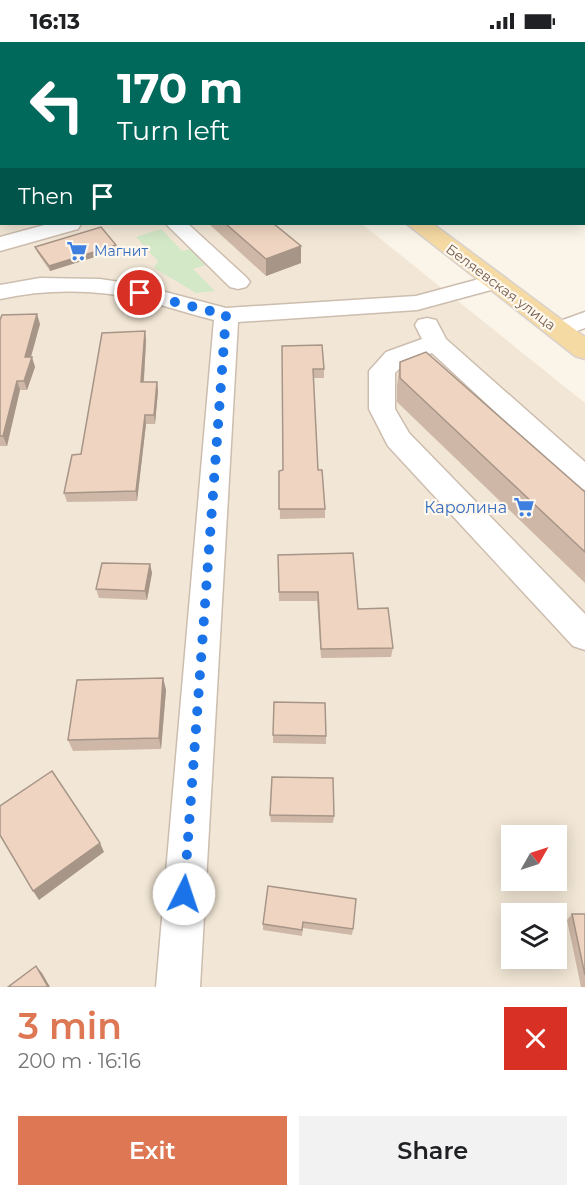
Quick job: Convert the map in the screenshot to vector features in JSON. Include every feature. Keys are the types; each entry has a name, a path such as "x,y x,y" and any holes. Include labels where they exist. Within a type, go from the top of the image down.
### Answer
{"main road":[{"name":"Беляевская улица","path":"419,225 585,350"}],"street":[{"path":"0,244 66,225"},
{"path":"177,225 238,282"},
{"path":"11,289 66,282 158,297 226,315 417,303 494,282"},
{"path":"417,303 436,343 585,479"},
{"path":"178,987 226,315"},
{"path":"558,330 585,319"},
{"path":"436,343 395,358 382,370 382,409 398,439 585,636"}],"shaded area":[{"path":"0,225 363,225 585,403 585,987 0,987"}],"green space":[{"path":"161,229 182,251 193,248 209,264 193,269 215,291 196,293 154,268 158,261 136,237"}],"building":[{"path":"227,225 275,225 301,246 266,259"},
{"name":"Магнит","path":"101,227 116,245 49,266 35,247"},
{"path":"37,314 25,357 32,357 24,381 17,381 3,436 0,436 0,320 2,315"},
{"path":"145,331 141,382 157,382 154,415 145,415 136,491 64,493 72,455 81,454 102,333"},
{"path":"322,345 324,369 313,369 318,470 322,470 325,509 279,509 279,471 283,470 282,346"},
{"path":"426,352 585,492 585,552 400,378 400,362"},
{"path":"353,553 358,609 388,608 393,648 321,649 318,592 279,592 278,555"},
{"path":"102,563 150,564 145,591 96,589"},
{"path":"163,678 159,738 68,740 77,680"},
{"path":"274,702 325,703 326,736 273,735"},
{"path":"52,771 100,843 33,891 0,835 0,806"},
{"path":"272,777 333,778 334,816 270,815"},
{"path":"268,886 356,899 353,929 303,922 302,930 263,924"},
{"path":"572,914 585,914 585,975"},
{"path":"36,966 48,987 8,987"}],"place":[{"name":"Магнит","path":"77,251"},
{"name":"Каролина","path":"524,507"}],"route":[{"path":"140,293 226,315 184,894"}]}
